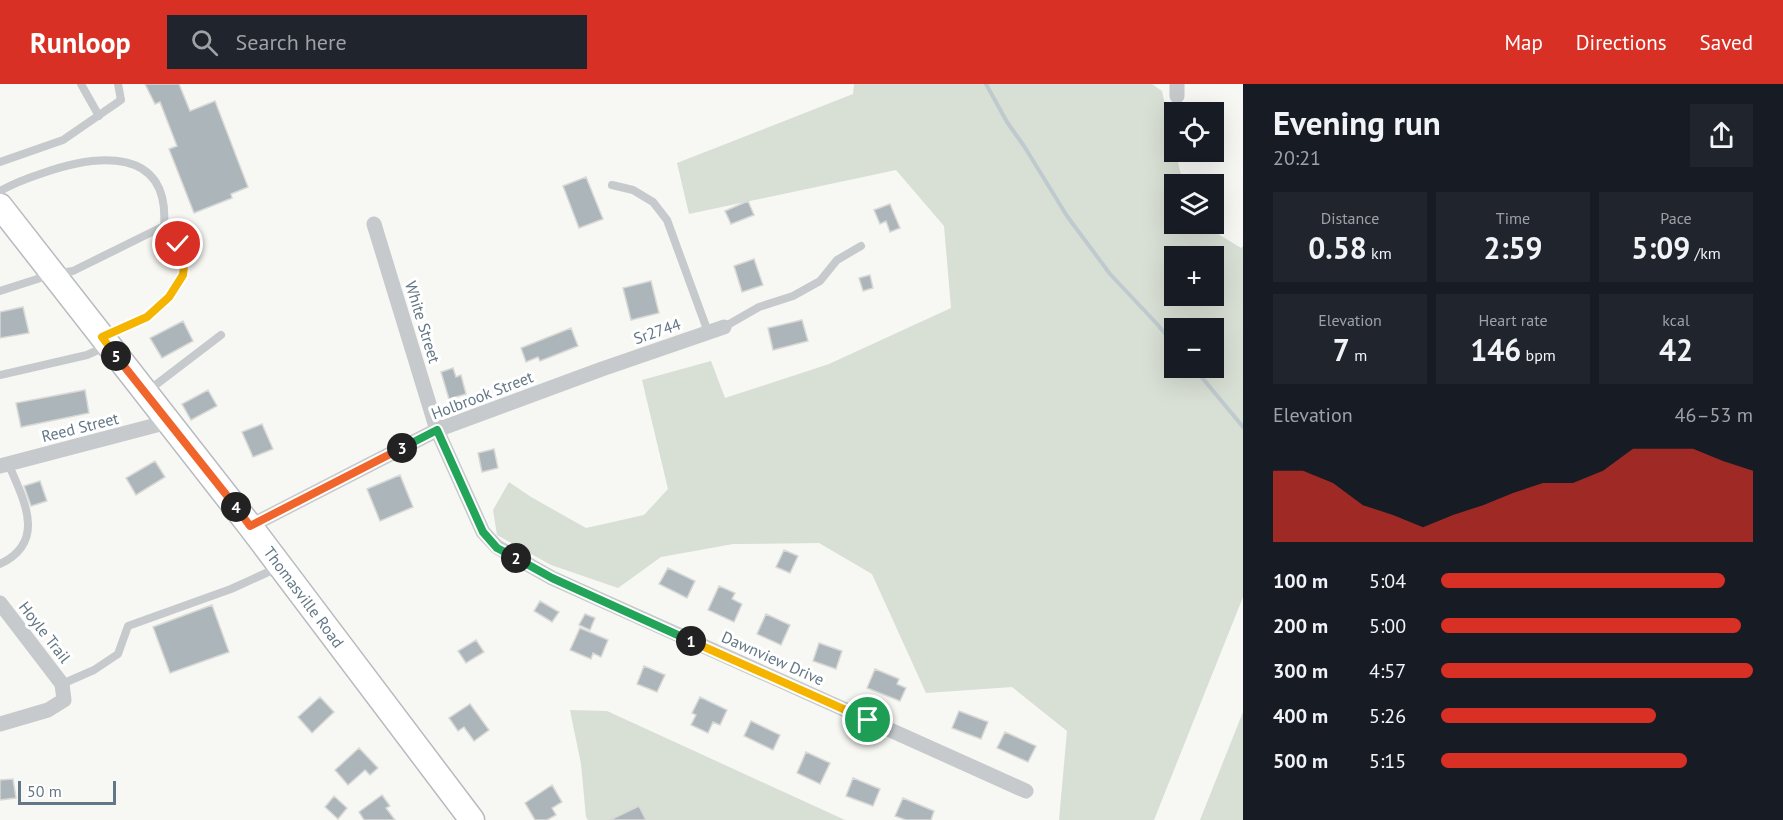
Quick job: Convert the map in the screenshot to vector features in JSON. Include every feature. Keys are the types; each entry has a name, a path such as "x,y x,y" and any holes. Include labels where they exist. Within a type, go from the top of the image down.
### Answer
{"main road":[{"name":"Thomasville Road","path":"3,215 53,274 250,526 472,820"}],"street":[{"name":"White Street","path":"374,224 437,430"},
{"name":"Sr2744","path":"602,369 724,327"},
{"name":"Holbrook Street","path":"250,526 437,430 602,369"},
{"name":"Reed Street","path":"4,465 168,422"},
{"name":"Dawnview Drive","path":"437,430 483,532 497,548 552,578 1026,791"},
{"name":"Hoyle Trail","path":"0,603 62,684 64,700 48,711 0,724"}],"lane":[{"path":"81,84 99,116"},
{"path":"0,162 63,140 121,100 118,84"},
{"path":"0,191 12,183 66,165 110,159 129,162 149,172 161,190 165,208 164,226 185,257 183,275 169,297 147,317 105,341 87,355 0,375"},
{"path":"612,185 633,190 653,202 667,220 708,332"},
{"path":"0,291 53,274 73,271 164,226"},
{"path":"724,327 759,307 793,296 820,281 837,261 861,246"},
{"path":"145,393 221,335"},
{"path":"0,564 21,546 29,531 25,506 4,465"},
{"path":"62,684 94,670 118,654 128,627 231,589 281,566"}],"shaded area":[{"path":"854,84 1152,84 1162,91 1164,102 1164,162 1178,162 1181,174 1164,174 1164,234 1218,234 1241,248 1243,246 1243,597 1154,820 1059,820 1067,731 1012,687 926,693 872,574 819,543 733,544 661,557 618,588 551,565 497,535 493,510 509,482 586,528 644,515 668,489 642,380 711,361 725,398 829,364 951,308 944,226 896,170 689,214 677,163 853,94"},
{"path":"570,710 607,711 845,820 588,820 581,764"},
{"path":"1243,712 1243,820 1200,820"}],"building":[{"path":"145,84 179,84 190,111 215,101 248,187 231,194 232,198 194,213 169,149 177,146 160,102 155,104"},
{"path":"586,177 603,219 579,228 563,186"},
{"path":"748,201 754,215 731,224 725,211"},
{"path":"890,204 900,228 890,232 886,221 880,224 874,210"},
{"path":"754,259 763,285 742,292 734,266"},
{"path":"870,275 873,288 863,291 859,278"},
{"path":"651,281 659,313 631,320 623,288"},
{"path":"23,307 29,333 0,338 0,312"},
{"path":"802,320 808,341 773,350 768,328"},
{"path":"183,321 193,341 162,358 150,338"},
{"path":"571,328 578,346 540,361 538,357 526,362 521,348"},
{"path":"453,368 456,377 461,375 466,394 449,399 441,372"},
{"path":"85,390 89,413 21,427 16,403"},
{"path":"208,390 217,406 191,420 182,404"},
{"path":"262,424 273,449 253,457 242,432"},
{"path":"494,449 498,468 482,472 478,453"},
{"path":"155,461 165,477 136,495 126,478"},
{"path":"400,475 413,507 380,521 367,489"},
{"path":"40,481 47,501 31,506 24,486"},
{"path":"784,550 798,556 790,573 776,567"},
{"path":"668,568 695,581 687,598 659,584"},
{"path":"719,586 735,593 732,599 742,604 734,622 708,610"},
{"path":"540,601 559,612 552,622 534,611"},
{"path":"212,605 229,652 170,673 153,627"},
{"path":"585,614 595,618 590,630 579,625"},
{"path":"766,614 790,625 781,645 757,634"},
{"path":"580,628 608,640 601,657 593,653 591,659 570,650"},
{"path":"476,640 484,652 466,663 458,651"},
{"path":"819,643 842,651 836,669 813,661"},
{"path":"644,666 665,675 657,692 637,684"},
{"path":"875,669 899,679 897,684 906,688 900,701 867,688"},
{"path":"320,697 334,712 312,733 298,717"},
{"path":"700,697 727,710 720,725 713,722 708,733 691,725 696,715 692,713"},
{"path":"470,704 489,730 474,741 464,727 458,731 449,718"},
{"path":"959,711 988,722 981,739 952,728"},
{"path":"751,721 780,735 773,750 744,736"},
{"path":"1005,732 1036,746 1028,762 997,748"},
{"path":"359,748 378,768 370,775 365,770 348,785 335,770"},
{"path":"806,752 830,763 820,784 797,773"},
{"path":"853,778 880,789 873,806 846,796"},
{"path":"13,779 16,798 0,800 0,780"},
{"path":"552,785 562,802 552,808 556,815 547,820 535,820 525,803"},
{"path":"382,795 390,806 386,808 395,820 364,820 359,812"},
{"path":"334,796 347,808 338,819 325,807"},
{"path":"903,798 934,811 931,820 906,820 895,816"},
{"path":"639,806 646,820 610,820"}],"waterway":[{"path":"986,84 1007,122 1067,216 1110,274 1164,332"},
{"path":"1202,378 1243,427"}],"route":[{"path":"178,244 185,257 183,275 169,297 147,317 102,337 250,526 437,430 483,532 497,548 552,578 868,720"}]}
